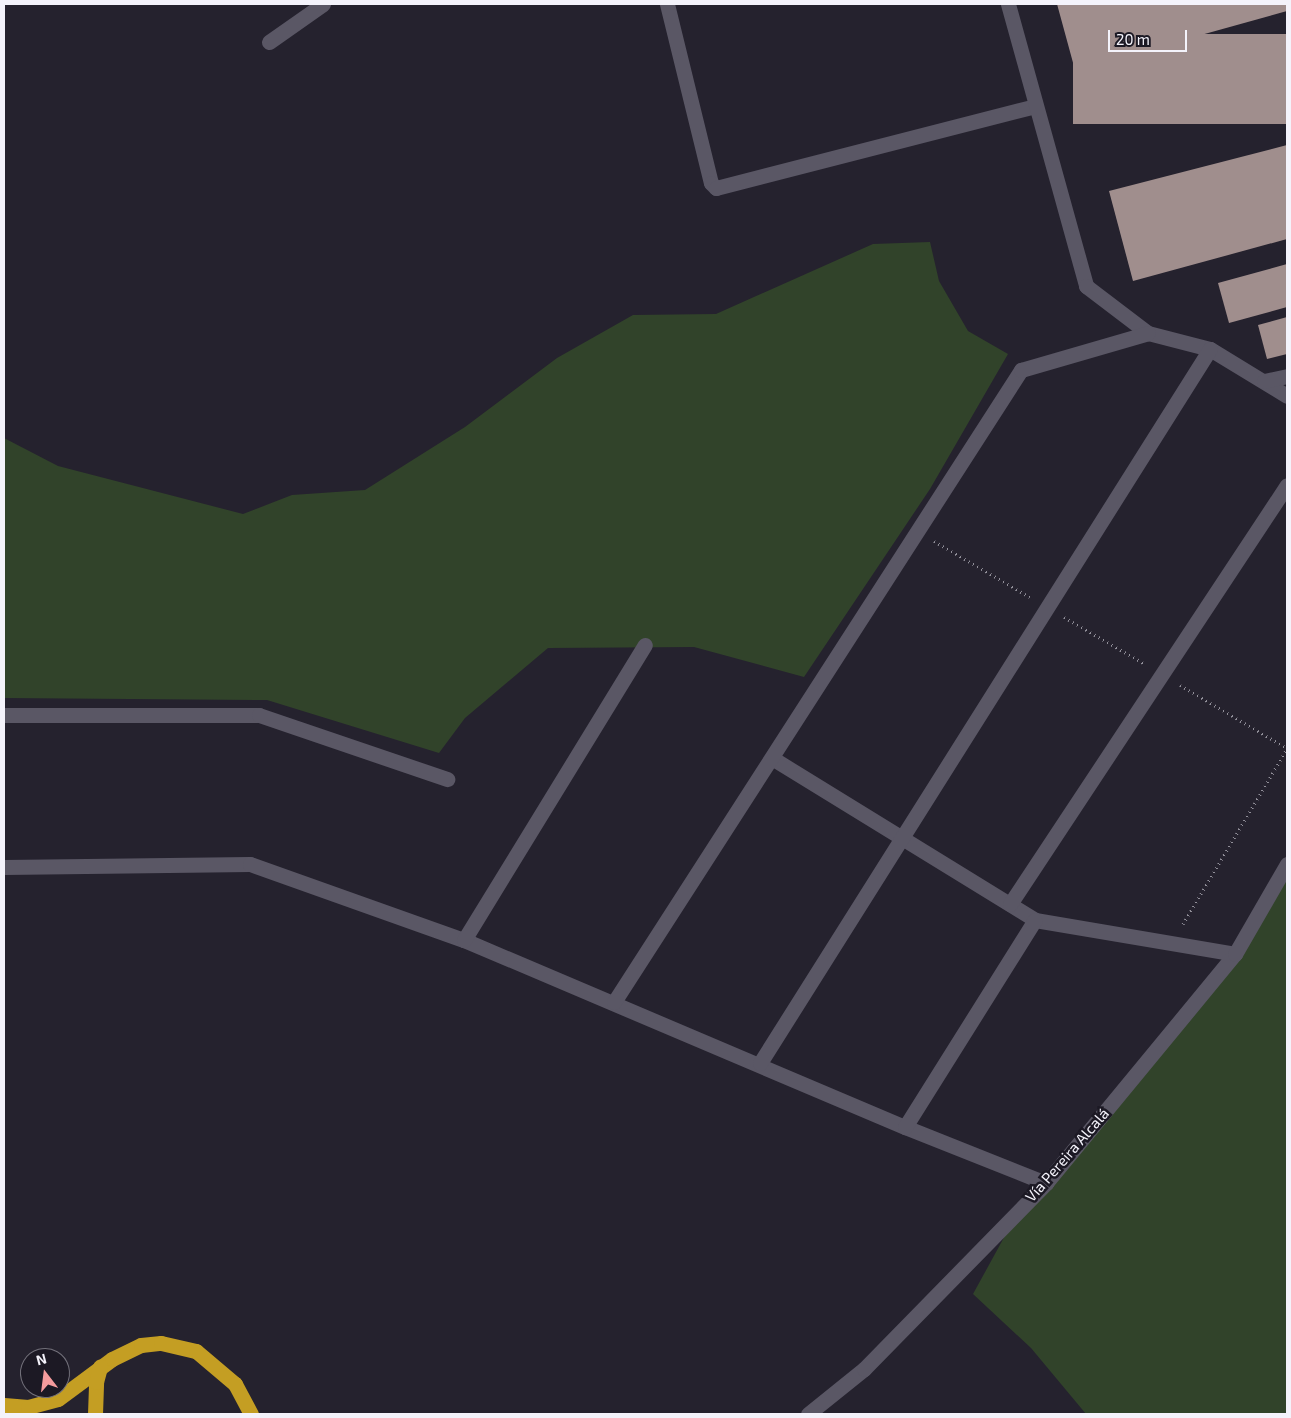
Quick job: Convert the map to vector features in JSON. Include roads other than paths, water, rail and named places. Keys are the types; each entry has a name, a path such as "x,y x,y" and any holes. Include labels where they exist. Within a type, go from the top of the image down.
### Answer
{"highway":[{"path":"4,1405 28,1407 58,1399 100,1367 141,1345 161,1343 196,1351 235,1384 250,1414"},
{"path":"95,1414 96,1382 100,1367"}],"street":[{"path":"269,42 323,4"},
{"path":"667,4 711,183 716,188 1035,106"},
{"path":"1008,4 1086,286 1148,333 1210,349 1287,396"},
{"path":"614,1002 1021,370 1148,333"},
{"path":"760,1063 1210,349"},
{"path":"1264,381 1287,376"},
{"path":"1010,904 1287,485"},
{"path":"464,940 645,645"},
{"path":"4,715 259,715 447,779"},
{"path":"772,758 1035,920 1235,954"},
{"path":"4,867 250,864 464,940 760,1063 905,1127 1046,1183"},
{"name":"Vía Pereira Alcalá","path":"808,1414 864,1369 1046,1183 1235,954 1287,864"},
{"path":"905,1127 1035,920"}]}
